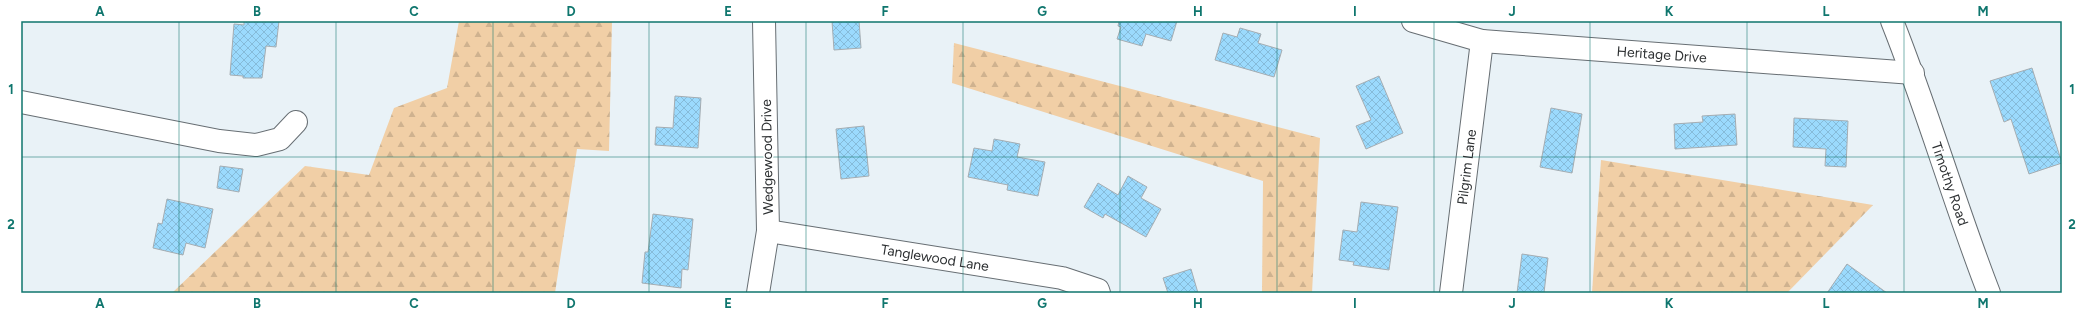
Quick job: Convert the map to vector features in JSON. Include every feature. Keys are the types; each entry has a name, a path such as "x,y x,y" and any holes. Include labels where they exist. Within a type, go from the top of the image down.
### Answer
{"street":[{"name":"Wedgewood Drive","path":"758,293 768,231 764,21"},
{"name":"Heritage Drive","path":"1412,21 1482,41 1913,73"},
{"path":"1892,21 1913,73"},
{"name":"Pilgrim Lane","path":"1451,293 1482,41"},
{"name":"Timothy Road","path":"1913,73 1964,228 1989,293"},
{"path":"21,102 219,141 256,145 280,139 296,122"},
{"name":"Tanglewood Lane","path":"768,231 1062,278 1098,290 1099,293"}],"green space":[{"path":"459,21 612,21 609,151 577,149 555,293 172,293 305,166 369,175 394,108 447,88"},
{"path":"954,43 1320,138 1312,293 1262,293 1263,181 952,83"},
{"path":"1601,160 1873,205 1787,293 1592,293"}],"building":[{"path":"244,21 279,21 276,47 266,46 262,78 243,78 243,76 230,75 234,24 244,25"},
{"path":"832,21 859,21 861,48 834,50"},
{"path":"1119,21 1177,21 1171,41 1146,34 1142,46 1117,39 1121,27 1118,26"},
{"path":"1240,28 1261,34 1258,43 1282,50 1274,77 1215,60 1223,33 1237,37"},
{"path":"2032,68 2062,163 2029,174 2011,119 2004,122 1990,81"},
{"path":"1379,76 1403,133 1366,149 1356,126 1371,120 1356,86"},
{"path":"675,96 701,98 698,148 655,145 656,127 673,128"},
{"path":"1551,108 1582,114 1572,173 1540,167"},
{"path":"1735,114 1737,145 1675,149 1674,124 1703,122 1702,116"},
{"path":"1794,118 1848,121 1846,167 1825,166 1826,149 1793,147"},
{"path":"864,126 869,176 841,179 836,129"},
{"path":"994,139 1020,144 1017,157 1045,162 1038,196 1007,190 1008,185 968,177 974,148 992,151"},
{"path":"220,166 243,169 239,192 217,188"},
{"path":"1128,176 1147,187 1141,198 1161,209 1146,237 1105,214 1103,218 1084,207 1098,183 1118,195"},
{"path":"167,199 213,209 205,248 186,243 183,255 153,248 158,223 162,224"},
{"path":"1361,202 1398,207 1389,270 1353,265 1354,262 1339,260 1343,230 1357,232"},
{"path":"653,214 693,219 688,270 682,269 681,288 642,283 645,252 648,252"},
{"path":"1522,254 1548,258 1544,293 1517,293"},
{"path":"1847,264 1887,293 1827,293"},
{"path":"1191,269 1198,293 1168,293 1163,278"}]}
